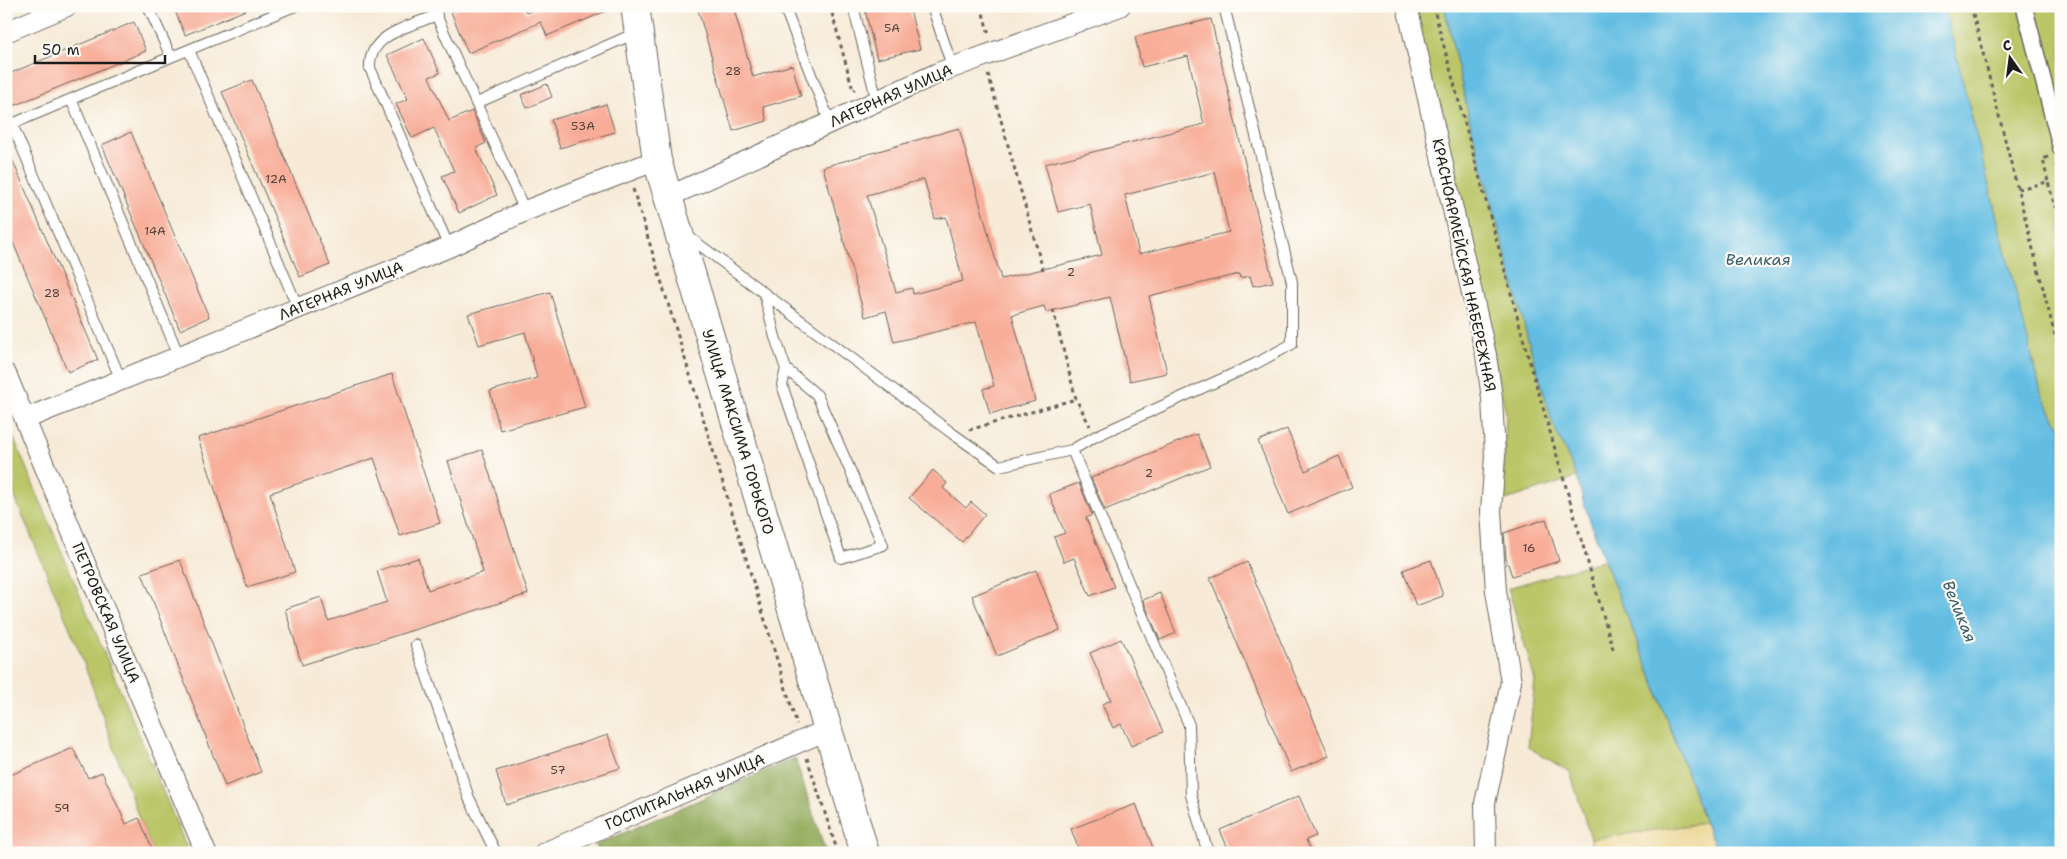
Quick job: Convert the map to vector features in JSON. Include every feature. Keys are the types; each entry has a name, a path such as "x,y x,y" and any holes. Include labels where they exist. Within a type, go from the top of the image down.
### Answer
{"main road":[{"name":"УЛИЦА МАКСИМА ГОРЬКОГО","path":"637,19 657,160 865,853"}],"street":[{"path":"6,32 38,12 67,6"},
{"name":"ЛАГЕРНАЯ УЛИЦА","path":"668,198 877,101 953,68 1120,6"},
{"name":"КРАСНОАРМЕЙСКАЯ НАБЕРЕЖНАЯ","path":"1407,6 1486,355 1492,398 1495,456 1491,511 1496,590 1511,682 1485,803 1486,853"},
{"path":"2024,6 2061,149"},
{"name":"ЛАГЕРНАЯ УЛИЦА","path":"25,419 449,247 526,211 657,160"},
{"name":"ПЕТРОВСКАЯ УЛИЦА","path":"6,374 206,853"},
{"name":"ГОСПИТАЛЬНАЯ УЛИЦА","path":"544,853 827,730"}],"lane":[{"path":"148,6 171,57"},
{"path":"121,380 12,124 295,6"},
{"path":"784,6 830,123"},
{"path":"853,6 877,101"},
{"path":"932,6 953,68"},
{"path":"676,227 953,434 999,466 1072,450 1096,436 1255,364 1292,344 1292,282 1224,6"},
{"path":"449,247 370,68 370,57 375,46 384,37 434,11 526,211"},
{"path":"477,103 637,19"},
{"path":"189,50 298,308"},
{"path":"71,99 179,356"},
{"path":"764,293 775,337 786,369 817,395 883,545 842,558 782,385 786,369"},
{"path":"1072,450 1189,725 1191,795 1208,853"},
{"path":"416,645 469,798 496,853"}],"path":[{"path":"830,6 853,90"},
{"path":"981,6 988,55 1043,270"},
{"path":"1433,6 1528,356 1613,649"},
{"path":"1971,6 2061,360"},
{"path":"2043,159 2055,207 2061,206"},
{"path":"628,171 838,853"},
{"path":"2018,189 2048,182"},
{"path":"1053,310 1076,399 1096,436"},
{"path":"953,434 1076,399"}],"green space":[{"path":"1412,6 1444,6 1470,121 1529,343 1553,424 1577,477 1503,501 1506,414 1461,201"},
{"path":"1944,6 2061,6 2061,429 2041,393"},
{"path":"6,420 189,853 154,853 139,818 81,655 6,476"},
{"path":"1604,560 1652,678 1705,823 1591,839 1570,772 1528,747 1535,680 1508,588"},
{"path":"795,758 826,853 599,853 596,845"}],"sand":[{"path":"1705,823 1718,853 1592,853 1591,839"}],"water":[{"name":"Великая","path":"1444,6 1944,6 2041,393 2061,429 2061,853 1718,853 1705,823 1652,677 1604,560 1583,501 1577,477 1553,424 1529,343 1470,121"}],"building":[{"path":"173,6 253,6 253,7 185,35"},
{"path":"464,6 523,6 526,13 542,6 618,6 547,36 541,22 468,53 451,12"},
{"path":"697,6 733,6 753,77 792,65 801,96 763,107 767,121 733,131"},
{"path":"864,6 909,6 920,49 877,59"},
{"path":"1211,19 1273,282 1253,286 1250,276 1240,278 1239,274 1149,296 1167,373 1130,381 1110,297 1046,312 1044,306 1012,315 1035,401 990,414 983,389 994,386 976,322 894,342 886,311 865,317 823,167 959,128 1001,279 1102,255 1090,204 1058,212 1045,164 1204,124 1188,56 1142,67 1135,37","holes":["1215,172 1229,232 1139,254 1125,195","924,179 935,219 946,217 963,281 913,294 912,288 896,292 867,195"]},
{"path":"134,22 146,51 6,109 6,75"},
{"path":"424,38 440,73 429,77 449,121 472,111 486,143 476,148 497,195 459,213 442,176 454,171 434,128 412,138 396,104 408,99 387,55"},
{"path":"252,80 330,265 300,277 222,92"},
{"path":"547,84 552,97 527,108 521,95"},
{"path":"606,104 615,132 560,148 551,120"},
{"path":"131,132 209,317 180,330 102,145"},
{"path":"6,145 98,360 68,372 6,226"},
{"path":"550,292 585,407 500,430 490,391 537,378 525,332 479,345 468,314"},
{"path":"392,374 440,523 400,536 374,458 270,493 295,572 247,587 198,438"},
{"path":"1287,429 1305,471 1339,456 1352,487 1288,514 1258,441"},
{"path":"1197,434 1210,466 1105,510 1091,478"},
{"path":"482,450 528,594 302,665 285,609 321,597 328,621 387,602 377,571 418,558 428,590 483,572 448,461"},
{"path":"933,470 947,483 943,488 966,508 971,502 985,514 962,542 909,498"},
{"path":"1079,483 1092,515 1086,518 1114,587 1090,596 1074,558 1064,562 1054,537 1065,533 1049,494"},
{"path":"1546,519 1559,561 1512,576 1506,558 1504,533"},
{"path":"180,560 261,772 225,786 142,573"},
{"path":"1431,560 1443,596 1416,606 1403,570"},
{"path":"1247,562 1329,756 1291,772 1210,578"},
{"path":"1036,570 1060,630 997,656 972,596"},
{"path":"1160,593 1176,633 1160,640 1143,600"},
{"path":"1121,639 1163,732 1131,746 1121,724 1113,728 1102,704 1111,700 1090,653"},
{"path":"608,735 620,768 506,805 496,771"},
{"path":"73,748 88,778 102,772 126,824 139,818 154,853 6,853 6,777"},
{"path":"1299,796 1316,836 1306,840 1312,853 1230,853 1220,830"},
{"path":"1136,804 1155,853 1129,853 1127,849 1116,853 1080,853 1071,829"}]}
